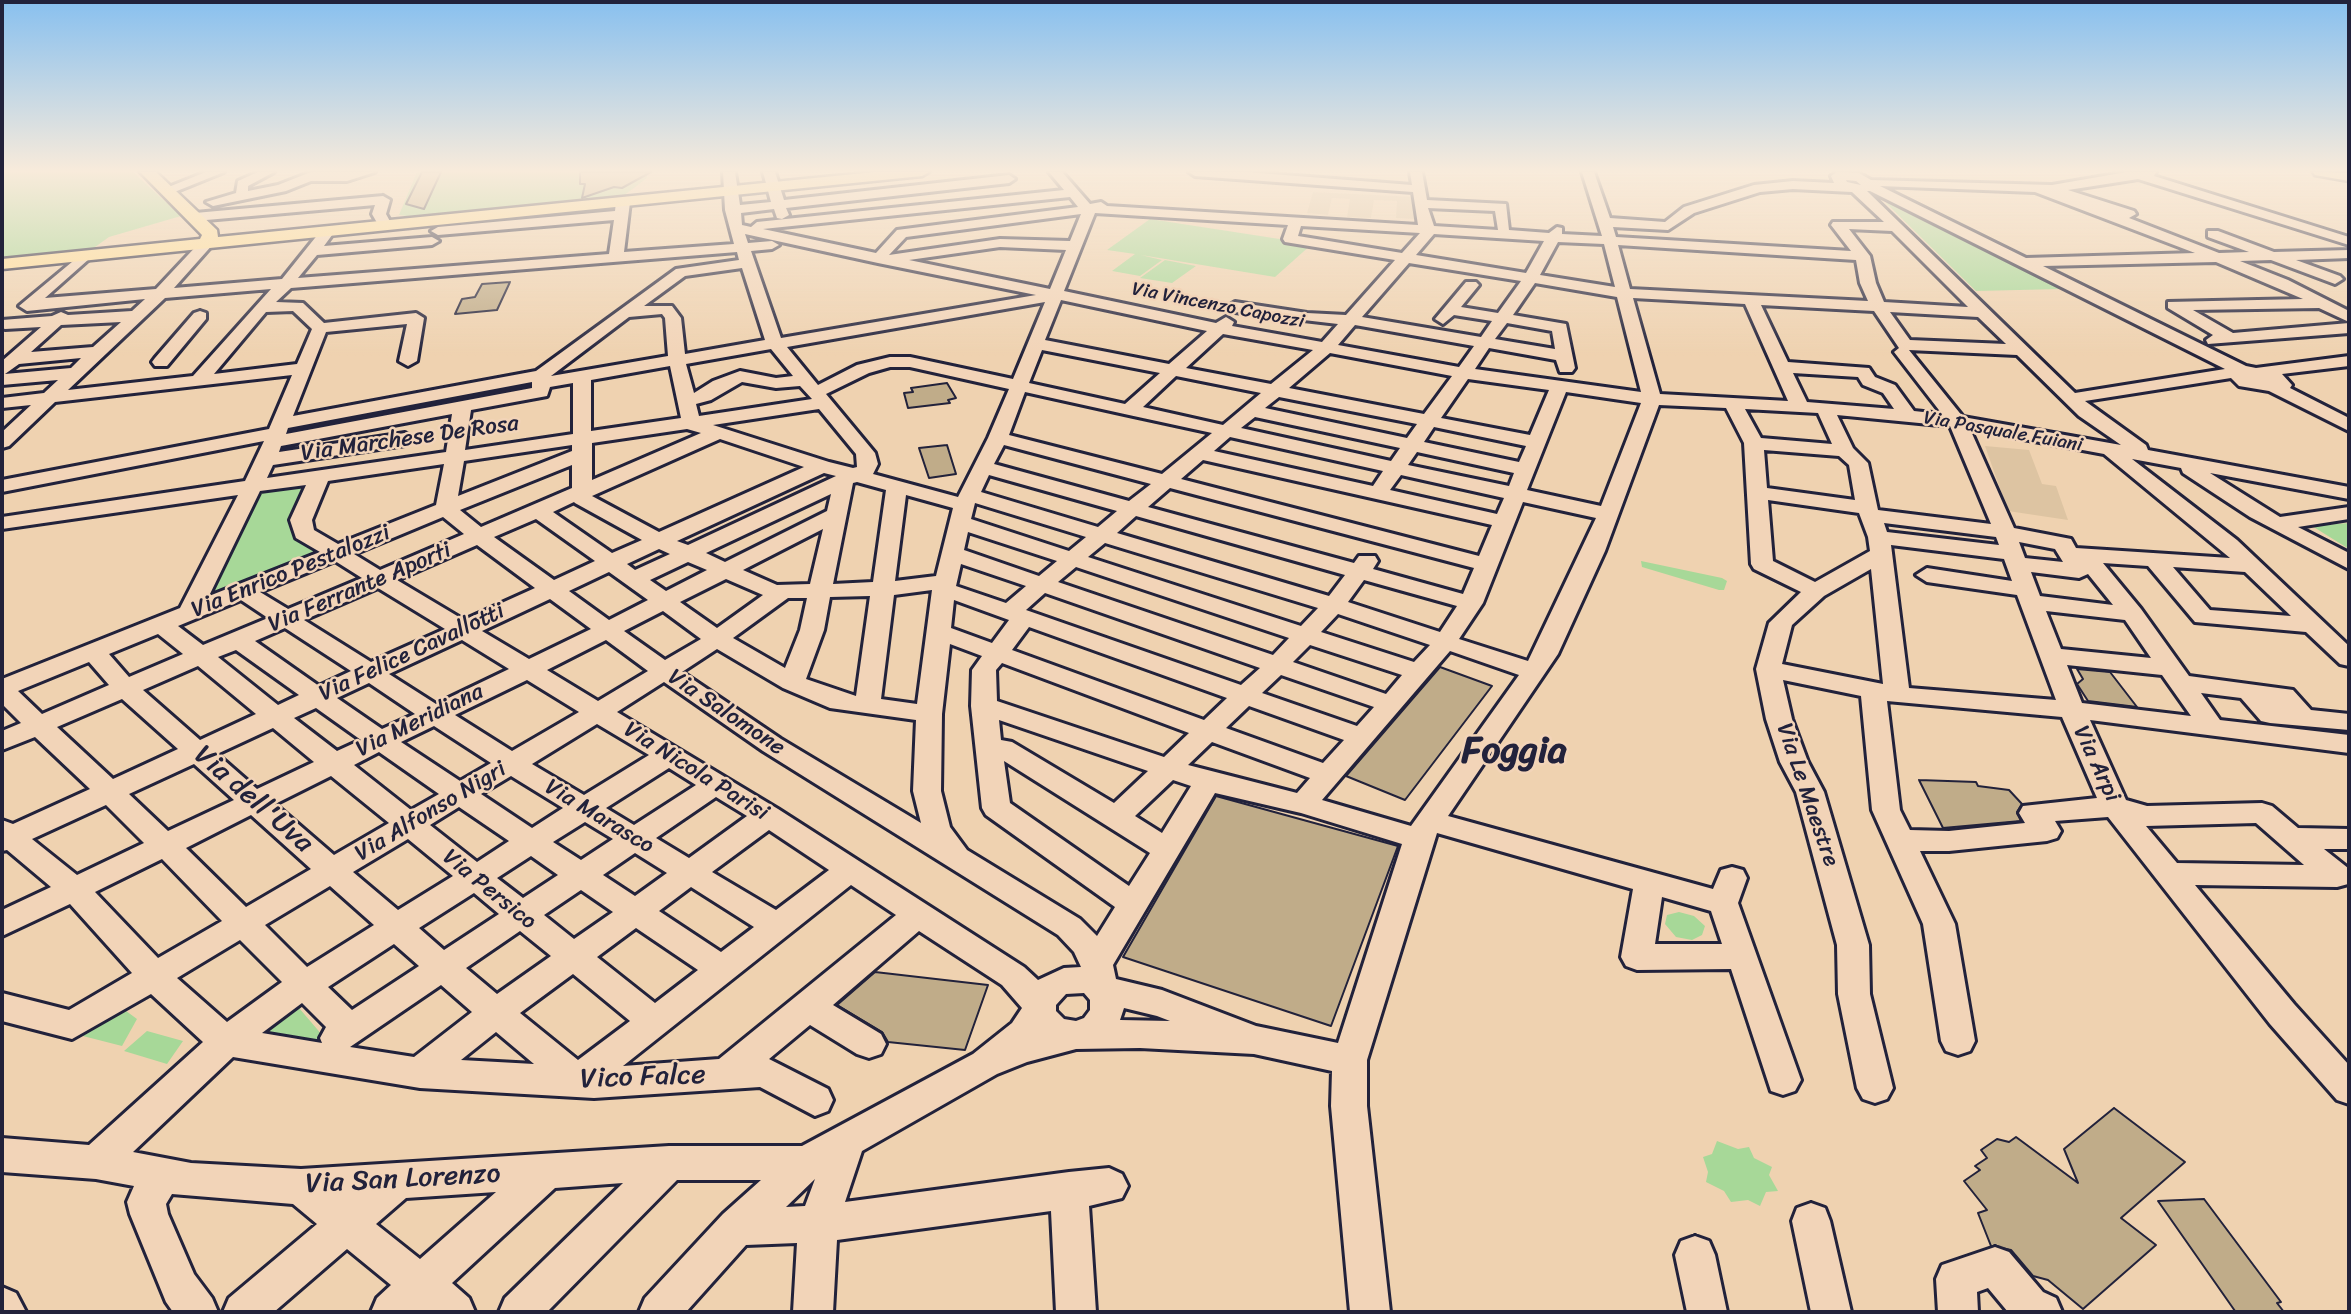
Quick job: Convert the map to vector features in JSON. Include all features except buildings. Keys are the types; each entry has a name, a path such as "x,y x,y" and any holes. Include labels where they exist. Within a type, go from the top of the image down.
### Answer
{"main road":[{"path":"207,243 210,233"},
{"path":"2,264 305,233"}],"street":[{"path":"199,380 261,307 286,284 326,233"},
{"path":"312,251 418,233"},
{"path":"415,267 436,233"},
{"path":"616,252 619,233"},
{"path":"636,578 866,470 868,464 864,453 774,342 738,233"},
{"path":"261,307 297,306 327,293 415,267 616,252 651,256 739,239 755,233"},
{"path":"783,233 783,239"},
{"path":"837,233 842,251"},
{"path":"877,259 902,233"},
{"path":"966,864 937,831 927,791 929,714 945,586 965,508 982,467 998,438 1034,343 1057,296 1081,233"},
{"path":"1291,233 1290,239 1623,293 1981,312"},
{"path":"1133,904 996,808 984,706 984,670 1016,614 1043,583 1326,348 1407,257 1423,233"},
{"path":"1378,494 1427,420 1464,373 1500,318 1530,279 1556,233"},
{"path":"1370,1312 1349,1106 1350,1060 1423,829 1536,672 1592,555 1652,399 1608,233"},
{"path":"1619,233 1671,243 1863,256"},
{"path":"1669,233 1671,243"},
{"path":"1845,233 1863,256"},
{"path":"1901,233 2078,406 2139,450 2136,454"},
{"path":"1965,233 2349,425"},
{"path":"2159,233 2283,283 2349,317"},
{"path":"2325,233 2349,241"},
{"path":"2213,234 2272,256 2337,286 2317,282 2283,283"},
{"path":"739,239 807,244"},
{"name":"Via Vincenzo Capozzi","path":"739,239 783,239 1218,328 1464,373 1563,371 1652,399"},
{"path":"2288,239 2346,256"},
{"path":"2,442 10,427 48,397 159,294 207,243"},
{"path":"877,259 1000,243 1077,246"},
{"path":"3,326 84,256"},
{"path":"651,256 681,272"},
{"name":"Via Arpi","path":"1863,256 1868,283 1878,306 1903,349 1957,421 1983,475 2071,710 2115,807 2282,1014 2349,1089"},
{"path":"2026,262 2219,256 2346,256"},
{"path":"2,486 463,406 541,383 681,272 748,263"},
{"path":"29,304 387,276"},
{"path":"297,306 321,281"},
{"path":"1432,334 1471,285"},
{"path":"275,440 582,375 1057,296"},
{"path":"8,365 29,340 58,321 82,299"},
{"path":"1751,299 1800,406"},
{"path":"2231,339 2174,305 2324,304"},
{"path":"1000,305 1044,323"},
{"path":"297,306 320,328 416,318 408,361"},
{"path":"1129,410 1240,308 1307,318 1351,320 1483,343 1563,371"},
{"path":"626,313 666,309 673,318 677,360 686,401 706,429 822,466 849,478 897,486 965,508 1074,558 1418,672"},
{"path":"1303,804 1441,647 1471,603 1517,495 1563,371 1560,327 1451,310"},
{"path":"3,326 134,316"},
{"path":"160,362 200,316"},
{"path":"189,613 275,440 320,328"},
{"path":"2185,343 2349,328"},
{"path":"29,340 117,332"},
{"path":"1034,343 1536,442"},
{"path":"1903,349 2021,351"},
{"path":"8,365 96,352"},
{"path":"686,401 705,396 719,385 740,376 815,391 832,386 863,369 898,361 1607,514"},
{"path":"2078,406 2154,398 2349,361"},
{"path":"2,402 302,369"},
{"path":"2,380 74,373"},
{"path":"1784,374 1889,389 1908,416"},
{"path":"582,375 582,499 725,572 774,592 822,588 945,586 1016,614 1362,737"},
{"path":"2078,406 2140,386 2349,375"},
{"path":"541,383 543,413"},
{"name":"Via Marchese De Rosa","path":"2,523 455,457 580,447 706,429 815,391"},
{"name":"Via Pasquale Fuiani","path":"1652,399 1800,406 1957,421 2349,493"},
{"path":"1732,403 1755,443 1760,493 1762,564 1816,591"},
{"path":"446,509 463,406"},
{"path":"2078,406 2087,430 2107,450 2166,492 2252,566 2349,659"},
{"path":"1825,408 1845,451 1858,463 1880,546 1886,810 1939,924 1958,1041"},
{"path":"1253,411 1525,469"},
{"name":"Via Ferrante Aporti","path":"2,741 580,493 706,429"},
{"path":"998,438 1383,540 1489,565"},
{"path":"275,440 405,439"},
{"path":"1755,443 1845,451"},
{"name":"Via Enrico Pestalozzi","path":"2,689 446,509 580,447"},
{"path":"1201,454 1506,522"},
{"path":"2180,463 2257,513 2349,562"},
{"name":"Via Felice Cavallotti","path":"4,836 109,792 822,466"},
{"path":"982,467 1471,603"},
{"name":"Via Nicola Parisi","path":"319,478 301,520 304,533 327,550 338,553 768,816 1013,976 1030,993 1040,1009"},
{"path":"792,683 813,630 837,514 849,478"},
{"path":"867,706 897,486"},
{"path":"1760,493 1869,512 2010,549 2080,563 2155,560 2252,566"},
{"path":"965,508 1104,533 1334,605 1441,647 1536,672"},
{"name":"Via Salomone","path":"446,509 480,537 554,588 664,671 772,745 1069,927 1085,943 1100,977"},
{"path":"539,511 636,578 717,639 792,683 839,702 929,714"},
{"path":"2279,523 2349,513"},
{"name":"Via Meridiana","path":"2,924 527,670 837,514"},
{"path":"1116,818 1170,770 1278,664 1334,605 1383,540"},
{"path":"1880,546 2010,549 2063,544 2127,606 2212,728"},
{"name":"Via Le Maestre","path":"1875,1088 1854,994 1853,945 1839,889 1810,792 1794,762 1779,719 1768,669 1781,623 1816,591 1880,546"},
{"path":"954,554 1391,704"},
{"path":"2155,560 2203,617 2349,635"},
{"path":"1927,575 2028,596 2127,606"},
{"name":"Via Marasco","path":"243,591 512,764 779,927"},
{"name":"Via Alfonso Nigri","path":"2,1007 72,1026 598,712 717,639 784,591"},
{"name":"Via Persico","path":"160,624 197,657 655,1022"},
{"path":"940,632 1328,775"},
{"path":"238,640 379,740 723,970"},
{"name":"Via dell'Uva","path":"93,652 125,688 197,752 256,800 443,968 498,1011 578,1081"},
{"path":"2053,656 2248,690 2270,715 2349,722"},
{"path":"1768,669 1885,692 2071,710 2349,744"},
{"path":"2,689 165,845 243,924 291,993 350,1030"},
{"path":"984,706 1208,782 1423,829 1649,884 1728,890 1743,956 1783,1080"},
{"path":"989,759 1003,748 1168,850"},
{"path":"96,1162 227,1042 291,993 669,755"},
{"path":"659,1312 737,1227 806,1163 985,1064 1021,1049 1096,1028 1103,1021 1109,1004 1100,977 1133,904 1208,782"},
{"path":"314,1054 715,785"},
{"path":"1900,840 1949,841 2047,831 2033,813 2115,807 2147,816 2262,813 2343,880"},
{"path":"420,1073 498,1011 768,816"},
{"path":"4,836 74,889 181,1004 227,1042"},
{"path":"2295,838 2349,839"},
{"path":"578,1081 849,871"},
{"path":"2170,874 2343,880"},
{"path":"1649,884 1637,957 1743,956"},
{"name":"Vico Falce","path":"227,1042 420,1073 578,1081 727,1074 917,915"},
{"path":"985,1064 1024,1033 1040,1009 1046,992 1064,981 1100,977 1254,1040"},
{"path":"807,1006 869,1044"},
{"path":"1040,1009 1041,1018 1055,1031 1076,1035 1140,1034 1254,1040 1350,1060"},
{"path":"727,1074 764,1072 815,1100"},
{"path":"813,1312 818,1224 846,1143"},
{"name":"Via San Lorenzo","path":"2,1155 96,1162 160,1177 301,1187 669,1163 806,1163"},
{"path":"519,1312 669,1163"},
{"path":"391,1312 545,1172"},
{"path":"160,1177 146,1202 149,1214 180,1288 198,1312"},
{"path":"243,1312 398,1181"},
{"path":"737,1227 818,1224 1109,1186"},
{"path":"301,1187 456,1312"},
{"path":"1069,1190 1076,1312"},
{"path":"1811,1221 1831,1312"},
{"path":"1695,1255 1707,1312"},
{"path":"1958,1312 1956,1279 1995,1266 2029,1306 2042,1312"},
{"path":"2,1307 6,1312"}],"shaded area":[{"path":"1985,446 2029,450 2042,484 2056,486 2068,520 2008,511"}],"green space":[{"path":"2,233 122,233 109,237 91,250 2,259"},
{"path":"1130,233 1243,233 1312,244 1275,277 1141,255 1162,260 1140,276 1112,271 1135,254 1107,250"},
{"path":"1917,233 1952,233 2062,289 1976,291"},
{"path":"1165,260 1196,266 1172,283 1140,278"},
{"path":"505,386 507,394 291,435 292,426"},
{"path":"307,484 292,529 295,536 319,553 224,591 215,591 213,586 259,490"},
{"path":"2349,523 2349,549 2312,526"},
{"path":"1641,561 1727,581 1724,590 1719,590 1642,567"},
{"path":"1679,912 1694,916 1705,926 1702,935 1692,940 1676,937 1665,924 1667,915"},
{"path":"122,1008 137,1019 122,1046 79,1035"},
{"path":"299,1008 323,1036 309,1043 256,1035"},
{"path":"147,1031 183,1041 167,1064 124,1051"},
{"path":"1717,1141 1738,1149 1749,1147 1754,1158 1772,1167 1769,1175 1778,1191 1766,1192 1760,1206 1748,1200 1731,1202 1724,1191 1706,1182 1708,1172 1703,1157 1712,1154"}],"district":[{"name":"Foggia","path":"1514,753"}]}
